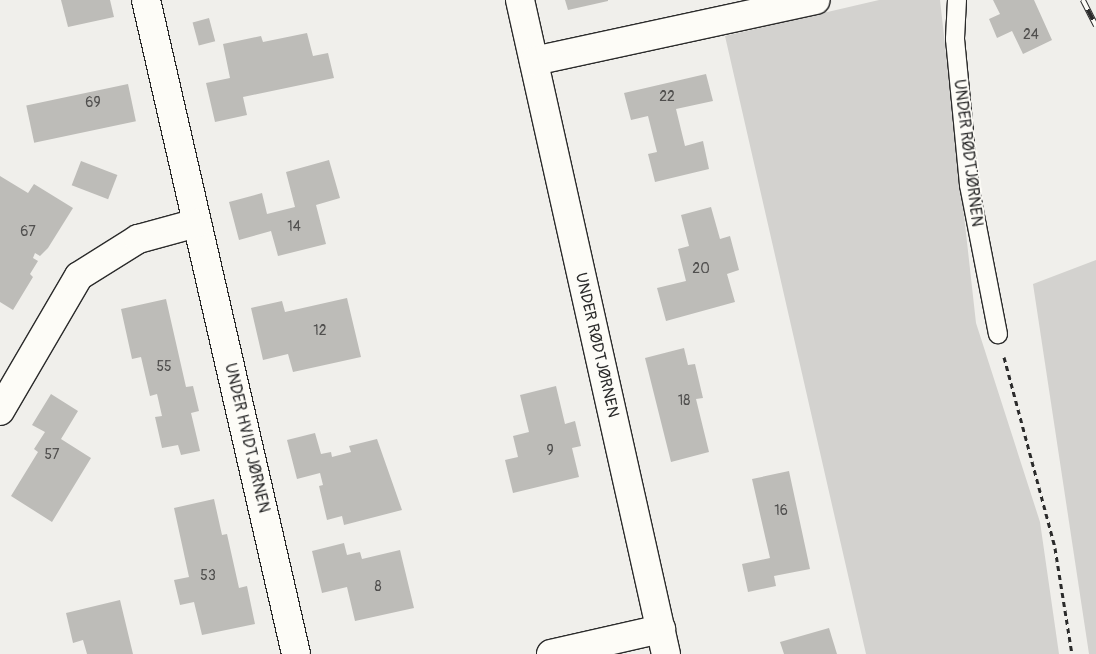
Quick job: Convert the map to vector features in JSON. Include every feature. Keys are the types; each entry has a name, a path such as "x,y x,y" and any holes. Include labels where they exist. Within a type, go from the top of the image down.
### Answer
{"street":[{"name":"UNDER HVIDTJØRNEN","path":"146,0 296,654"},
{"name":"UNDER RØDTJØRNEN","path":"520,0 664,641 551,654"},
{"path":"534,61 815,0"},
{"path":"0,411 79,276 138,239 197,223"}],"lane":[{"name":"UNDER RØDTJØRNEN","path":"957,0 955,39 969,185 998,334"}],"path":[{"path":"998,334 1055,548 1072,654"}],"shaded area":[{"path":"879,0 940,0 976,323 1040,522 1059,654 866,654 725,36"},
{"path":"1096,260 1096,654 1089,654 1033,284"}],"building":[{"path":"61,0 110,0 114,17 68,27"},
{"path":"565,0 608,0 608,1 568,10"},
{"path":"993,0 1034,0 1052,40 1023,54 1012,31 997,38 989,19 1000,14"},
{"path":"209,18 215,41 199,46 193,22"},
{"path":"307,33 313,56 328,53 334,78 243,97 247,115 215,122 206,83 230,78 223,44 261,36 263,42"},
{"path":"706,74 713,101 676,109 685,146 703,141 709,169 655,182 648,154 657,152 648,116 631,120 624,93"},
{"path":"128,84 136,121 34,143 26,106"},
{"path":"329,160 340,198 316,205 326,244 278,256 271,231 239,240 229,202 262,193 267,214 295,207 286,172"},
{"path":"81,161 117,175 108,199 72,185"},
{"path":"0,176 28,193 34,184 73,208 48,248 40,256 35,253 33,258 38,261 30,274 33,277 13,310 0,302"},
{"path":"711,207 720,239 730,236 739,270 727,274 735,302 666,321 657,288 686,281 678,249 689,246 681,215"},
{"path":"347,298 361,357 293,372 288,354 263,360 251,308 282,301 285,312"},
{"path":"166,299 186,387 193,386 199,411 191,413 200,451 181,455 178,445 162,448 155,417 162,416 157,394 150,396 141,357 132,359 121,309"},
{"path":"684,348 688,365 695,364 703,398 696,399 709,452 671,462 645,358"},
{"path":"556,386 565,424 575,421 581,446 572,448 579,477 513,493 505,460 518,457 513,436 529,432 520,395"},
{"path":"51,394 78,411 61,439 91,458 52,522 11,496 38,452 34,449 45,432 32,425"},
{"path":"315,433 321,454 331,452 332,457 351,452 349,446 377,439 402,510 344,525 342,516 327,520 319,486 323,485 320,473 297,479 287,440"},
{"path":"789,471 810,569 774,576 776,586 748,592 742,564 770,558 752,479"},
{"path":"214,499 222,535 227,534 239,588 247,586 255,624 202,635 194,602 180,605 174,580 189,577 174,508"},
{"path":"344,543 347,555 360,552 362,559 400,550 414,608 355,621 347,587 322,593 312,551"},
{"path":"120,600 133,654 87,654 83,640 73,643 66,613"},
{"path":"829,628 837,654 784,654 780,642"}],"railway":[{"path":"1083,0 1096,26"}]}
